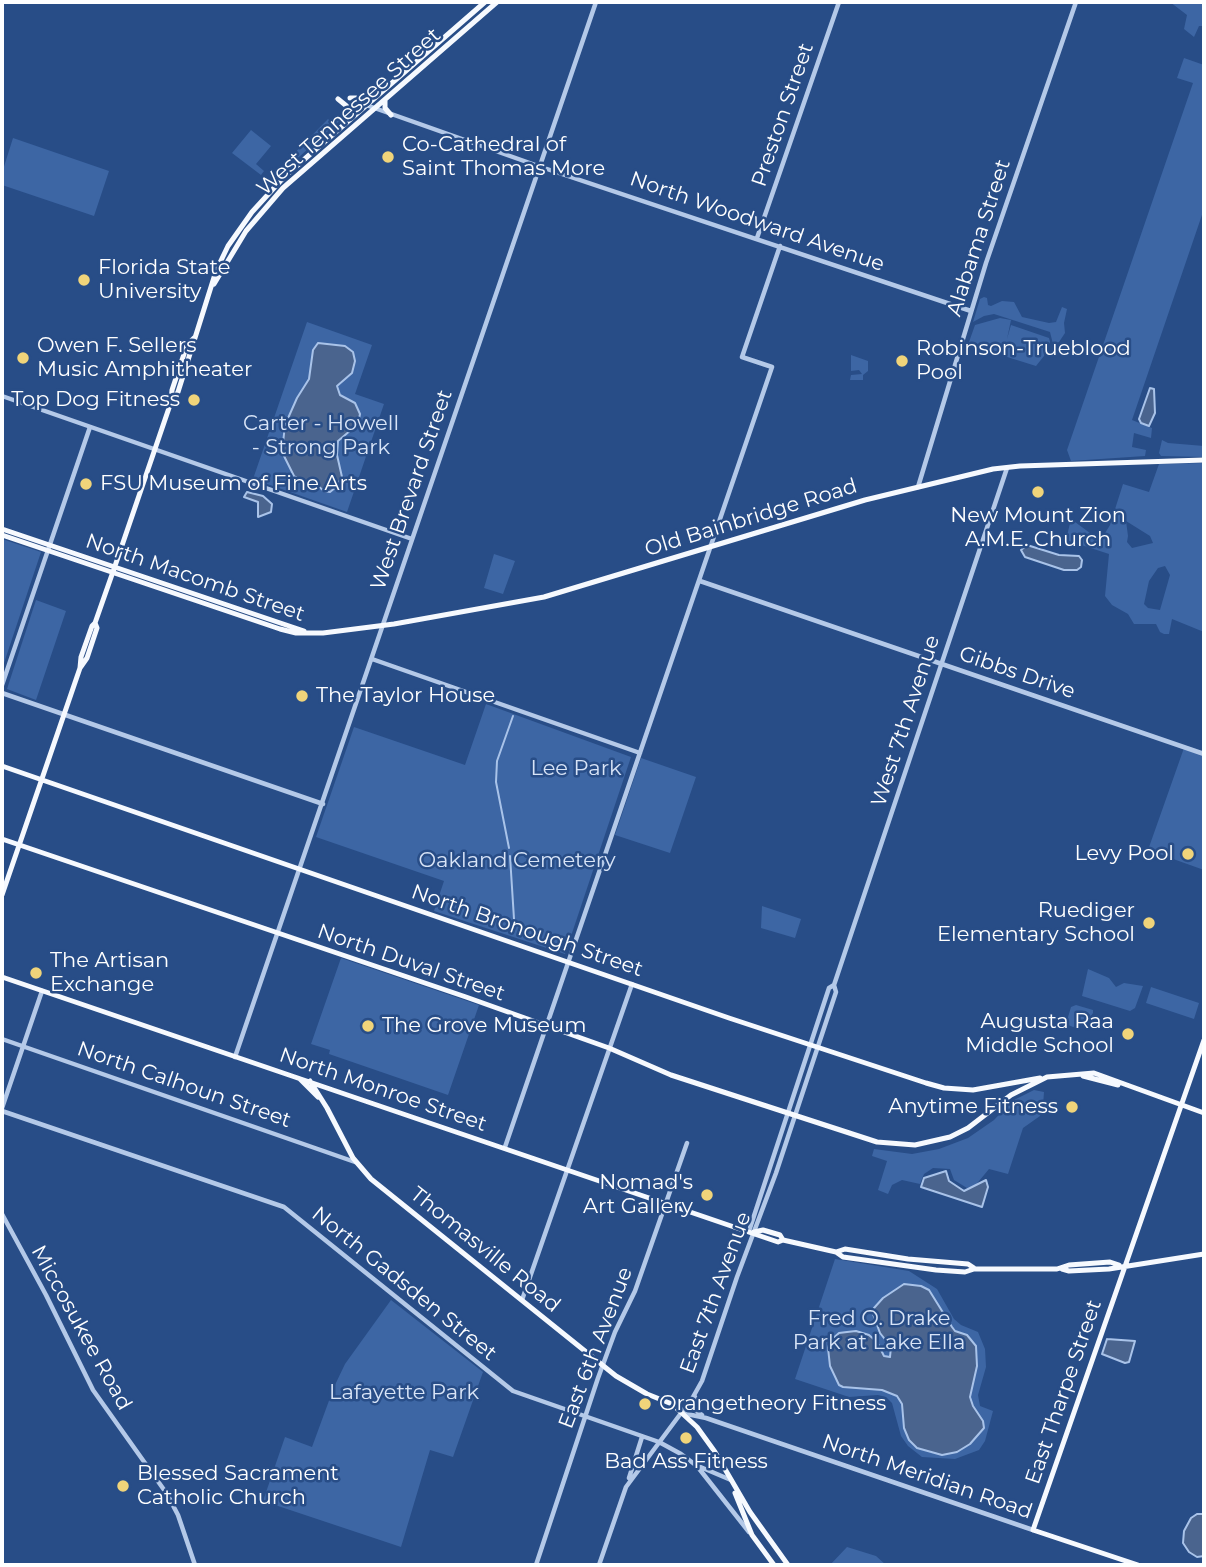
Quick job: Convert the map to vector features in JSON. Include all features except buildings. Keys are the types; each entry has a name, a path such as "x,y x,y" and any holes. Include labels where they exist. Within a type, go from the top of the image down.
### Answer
{"main road":[{"name":"West Tennessee Street","path":"2,895 80,668 90,650 114,569 225,252 256,207 284,177 485,2"},
{"name":"West Tennessee Street","path":"210,290 246,231 269,202 293,178 497,2"},
{"path":"350,98 365,98 385,88"},
{"path":"388,96 384,106 391,115"},
{"path":"338,99 349,108 346,121"},
{"name":"Old Bainbridge Road","path":"310,633 383,625 544,597 918,486 1008,467 1204,460"},
{"name":"North Macomb Street","path":"2,529 49,548"},
{"name":"North Macomb Street","path":"2,535 114,569 280,629 310,633"},
{"name":"North Bronough Street","path":"2,766 926,1083 960,1090 982,1089 1047,1077"},
{"name":"North Duval Street","path":"2,839 547,1026 634,1058 654,1069 877,1142 911,1146 929,1144 957,1134 1011,1095 1047,1077 1101,1075 1130,1088 1204,1113"},
{"name":"North Monroe Street","path":"2,977 778,1242 783,1240 843,1256 879,1262 965,1272 974,1269 1062,1269 1069,1265 1110,1262 1121,1265 1204,1254"},
{"name":"East Tharpe Street","path":"1033,1530 1121,1265 1182,1106 1204,1040"},
{"name":"Thomasville Road","path":"298,1077 322,1099"},
{"name":"Thomasville Road","path":"310,1081 356,1162 384,1190 625,1382 681,1413 697,1427 788,1565"},
{"path":"322,1099 328,1087"},
{"name":"North Monroe Street","path":"836,1252 845,1250 968,1264 974,1269"},
{"path":"879,1262 881,1255"},
{"name":"Thomasville Road","path":"731,1480 752,1535 774,1565"},
{"name":"North Meridian Road","path":"1033,1530 1138,1565"}],"street":[{"name":"West Brevard Street","path":"235,1057 596,2"},
{"name":"Preston Street","path":"757,238 839,2"},
{"name":"Alabama Street","path":"918,486 971,311 1076,2"},
{"name":"North Woodward Avenue","path":"364,106 971,311"},
{"path":"505,1147 772,367 742,357 780,246"},
{"path":"2,396 412,539"},
{"path":"2,685 90,426"},
{"name":"West 7th Avenue","path":"776,1173 836,992 834,985 1008,467"},
{"path":"922,472 932,483"},
{"name":"Gibbs Drive","path":"700,581 1204,754"},
{"path":"372,660 640,753"},
{"path":"2,693 323,804"},
{"path":"522,1300 632,984"},
{"name":"West 7th Avenue","path":"768,1170 829,988 834,985"},
{"path":"2,1109 42,991"},
{"name":"North Calhoun Street","path":"2,1038 356,1162"},
{"path":"802,1069 809,1071"},
{"name":"North Gadsden Street","path":"2,1109 284,1207 507,1388 673,1448 697,1466 752,1535"},
{"name":"East 6th Avenue","path":"536,1565 603,1365 615,1332 632,1300 687,1143"},
{"path":"341,1155 348,1149"},
{"name":"East 7th Avenue","path":"626,1487 697,1392 751,1231 768,1170"},
{"name":"East 7th Avenue","path":"751,1231 765,1206 776,1173"},
{"path":"758,1204 765,1206"},
{"name":"Miccosukee Road","path":"2,1214 93,1390 167,1494 178,1515 195,1565"},
{"path":"697,1392 694,1409 705,1418"},
{"name":"North Meridian Road","path":"681,1413 705,1418 1033,1530"},
{"path":"697,1427 699,1420 705,1418"},
{"name":"East 7th Avenue","path":"599,1565 642,1436"},
{"path":"697,1466 731,1480"}],"green space":[{"path":"1170,2 1204,2 1204,26 1199,26 1194,37 1184,29 1187,15"},
{"path":"1184,58 1204,65 1204,209 1132,420 1152,428 1151,438 1134,433 1132,447 1146,450 1145,456 1071,461 1067,450 1193,83 1177,78"},
{"path":"346,115 281,173 278,170 328,119 330,121"},
{"path":"251,130 271,146 256,164 264,171 261,175 232,153"},
{"path":"13,138 109,171 94,216 2,185 2,173"},
{"path":"984,297 991,306 1002,301 1014,302 1022,317 1049,323 1056,322 1062,307 1067,309 1065,333 1059,342 1053,344 1050,332 994,314 973,322 980,299"},
{"path":"1000,318 1011,320 1007,339 1011,325 1049,338 1044,356 1036,366 1004,356 1005,350 1001,353 969,342 975,325"},
{"name":"Carter - Howell - Strong Park","path":"307,322 372,345 355,394 384,404 347,512 253,479"},
{"path":"851,355 868,361 868,371 863,375 863,380 850,380 851,375 862,374 859,370 851,371"},
{"path":"1162,440 1168,443 1204,446 1204,457 1161,456 1159,453"},
{"path":"1204,463 1204,632 1172,619 1169,634 1160,632 1156,624 1134,624 1128,614 1112,605 1105,596 1109,554 1066,540 1071,519 1094,536 1102,538 1110,525 1123,484 1149,492 1159,464","holes":["1126,521 1150,536 1153,543 1132,548 1127,542","1165,566 1170,575 1160,610 1148,608 1144,604 1149,581 1158,568"]},
{"path":"2,539 41,552 2,669"},
{"path":"494,554 515,561 503,594 484,588"},
{"path":"36,600 66,611 36,700 7,689"},
{"name":"Oakland Cemetery","path":"486,704 631,757 565,954 434,911 444,881 316,837 354,727 465,765"},
{"path":"1184,748 1204,756 1204,870 1148,850"},
{"path":"641,758 696,777 670,853 615,835"},
{"path":"762,906 801,919 795,938 761,928"},
{"path":"341,958 479,1005 448,1095 329,1054 330,1050 311,1044"},
{"path":"1088,969 1109,978 1116,987 1124,983 1143,986 1135,1008 1130,1011 1082,996"},
{"path":"1151,987 1199,1003 1194,1019 1146,1003"},
{"path":"1076,1005 1093,1010 1093,1013 1085,1025 1073,1027 1066,1024 1071,1007"},
{"path":"1034,1090 1044,1092 1040,1116 1023,1128 1008,1174 989,1169 974,1187 967,1188 954,1180 950,1169 933,1168 924,1174 920,1184 902,1180 892,1185 888,1194 878,1190 887,1161 872,1156 874,1149 912,1154 939,1149 968,1138 994,1120 1012,1101"},
{"name":"Fred O. Drake Park at Lake Ella","path":"835,1259 909,1271 937,1289 954,1319 978,1332 985,1349 986,1367 978,1395 980,1406 993,1411 985,1441 979,1450 955,1459 922,1457 908,1446 901,1436 892,1403 886,1397 849,1397 795,1379"},
{"name":"Lafayette Park","path":"391,1300 483,1372 453,1457 430,1450 401,1547 263,1501 285,1437 312,1447 345,1364"},
{"path":"847,1547 876,1556 886,1565 830,1565"}],"shaded area":[{"path":"318,343 345,346 353,352 355,361 352,373 337,386 340,395 355,403 360,414 358,424 338,441 337,455 342,477 330,492 324,491 312,481 302,481 294,476 282,452 285,425 309,379 313,350"},
{"path":"1150,388 1154,389 1155,413 1149,426 1141,423 1139,419"},
{"path":"247,492 263,496 272,504 271,512 258,517 258,502 244,497"},
{"path":"1027,545 1059,555 1079,556 1082,560 1081,567 1077,570 1064,570 1025,557 1021,550"},
{"path":"946,1171 949,1181 964,1191 986,1180 988,1187 982,1207 921,1187 924,1178"},
{"name":"Fred O. Drake Park at Lake Ella","path":"904,1284 929,1290 955,1331 967,1335 976,1346 977,1366 970,1397 984,1428 970,1444 957,1452 942,1455 917,1448 909,1440 904,1428 902,1404 897,1396 882,1390 843,1387 839,1385 830,1366 828,1348 830,1341 839,1333 856,1331 869,1335 877,1342 884,1356 890,1357 891,1347 880,1333 873,1314 874,1308 883,1298"},
{"path":"1107,1339 1135,1341 1129,1362 1102,1354"},
{"path":"1204,1514 1204,1556 1197,1557 1189,1552 1183,1543 1184,1531 1191,1518"}],"waterway":[{"path":"509,848 496,782 497,761 513,716"},
{"path":"510,856 514,919"}],"place":[{"name":"Co-Cathedral of Saint Thomas More","path":"388,157"},
{"name":"Florida State University","path":"84,280"},
{"name":"Owen F. Sellers Music Amphitheater","path":"23,358"},
{"name":"Robinson-Trueblood Pool","path":"902,361"},
{"name":"Top Dog Fitness","path":"194,400"},
{"name":"FSU Museum of Fine Arts","path":"86,484"},
{"name":"New Mount Zion A.M.E. Church","path":"1038,492"},
{"name":"The Taylor House","path":"302,696"},
{"name":"Levy Pool","path":"1188,854"},
{"name":"Ruediger Elementary School","path":"1149,923"},
{"name":"The Artisan Exchange","path":"36,973"},
{"name":"The Grove Museum","path":"368,1026"},
{"name":"Augusta Raa Middle School","path":"1128,1034"},
{"name":"Anytime Fitness","path":"1072,1107"},
{"name":"Nomad's Art Gallery","path":"707,1195"},
{"name":"Orangetheory Fitness","path":"645,1404"},
{"name":"Bad Ass Fitness","path":"686,1438"},
{"name":"Blessed Sacrament Catholic Church","path":"123,1486"}],"park label":[{"name":"Lee Park","path":"576,769"}]}
